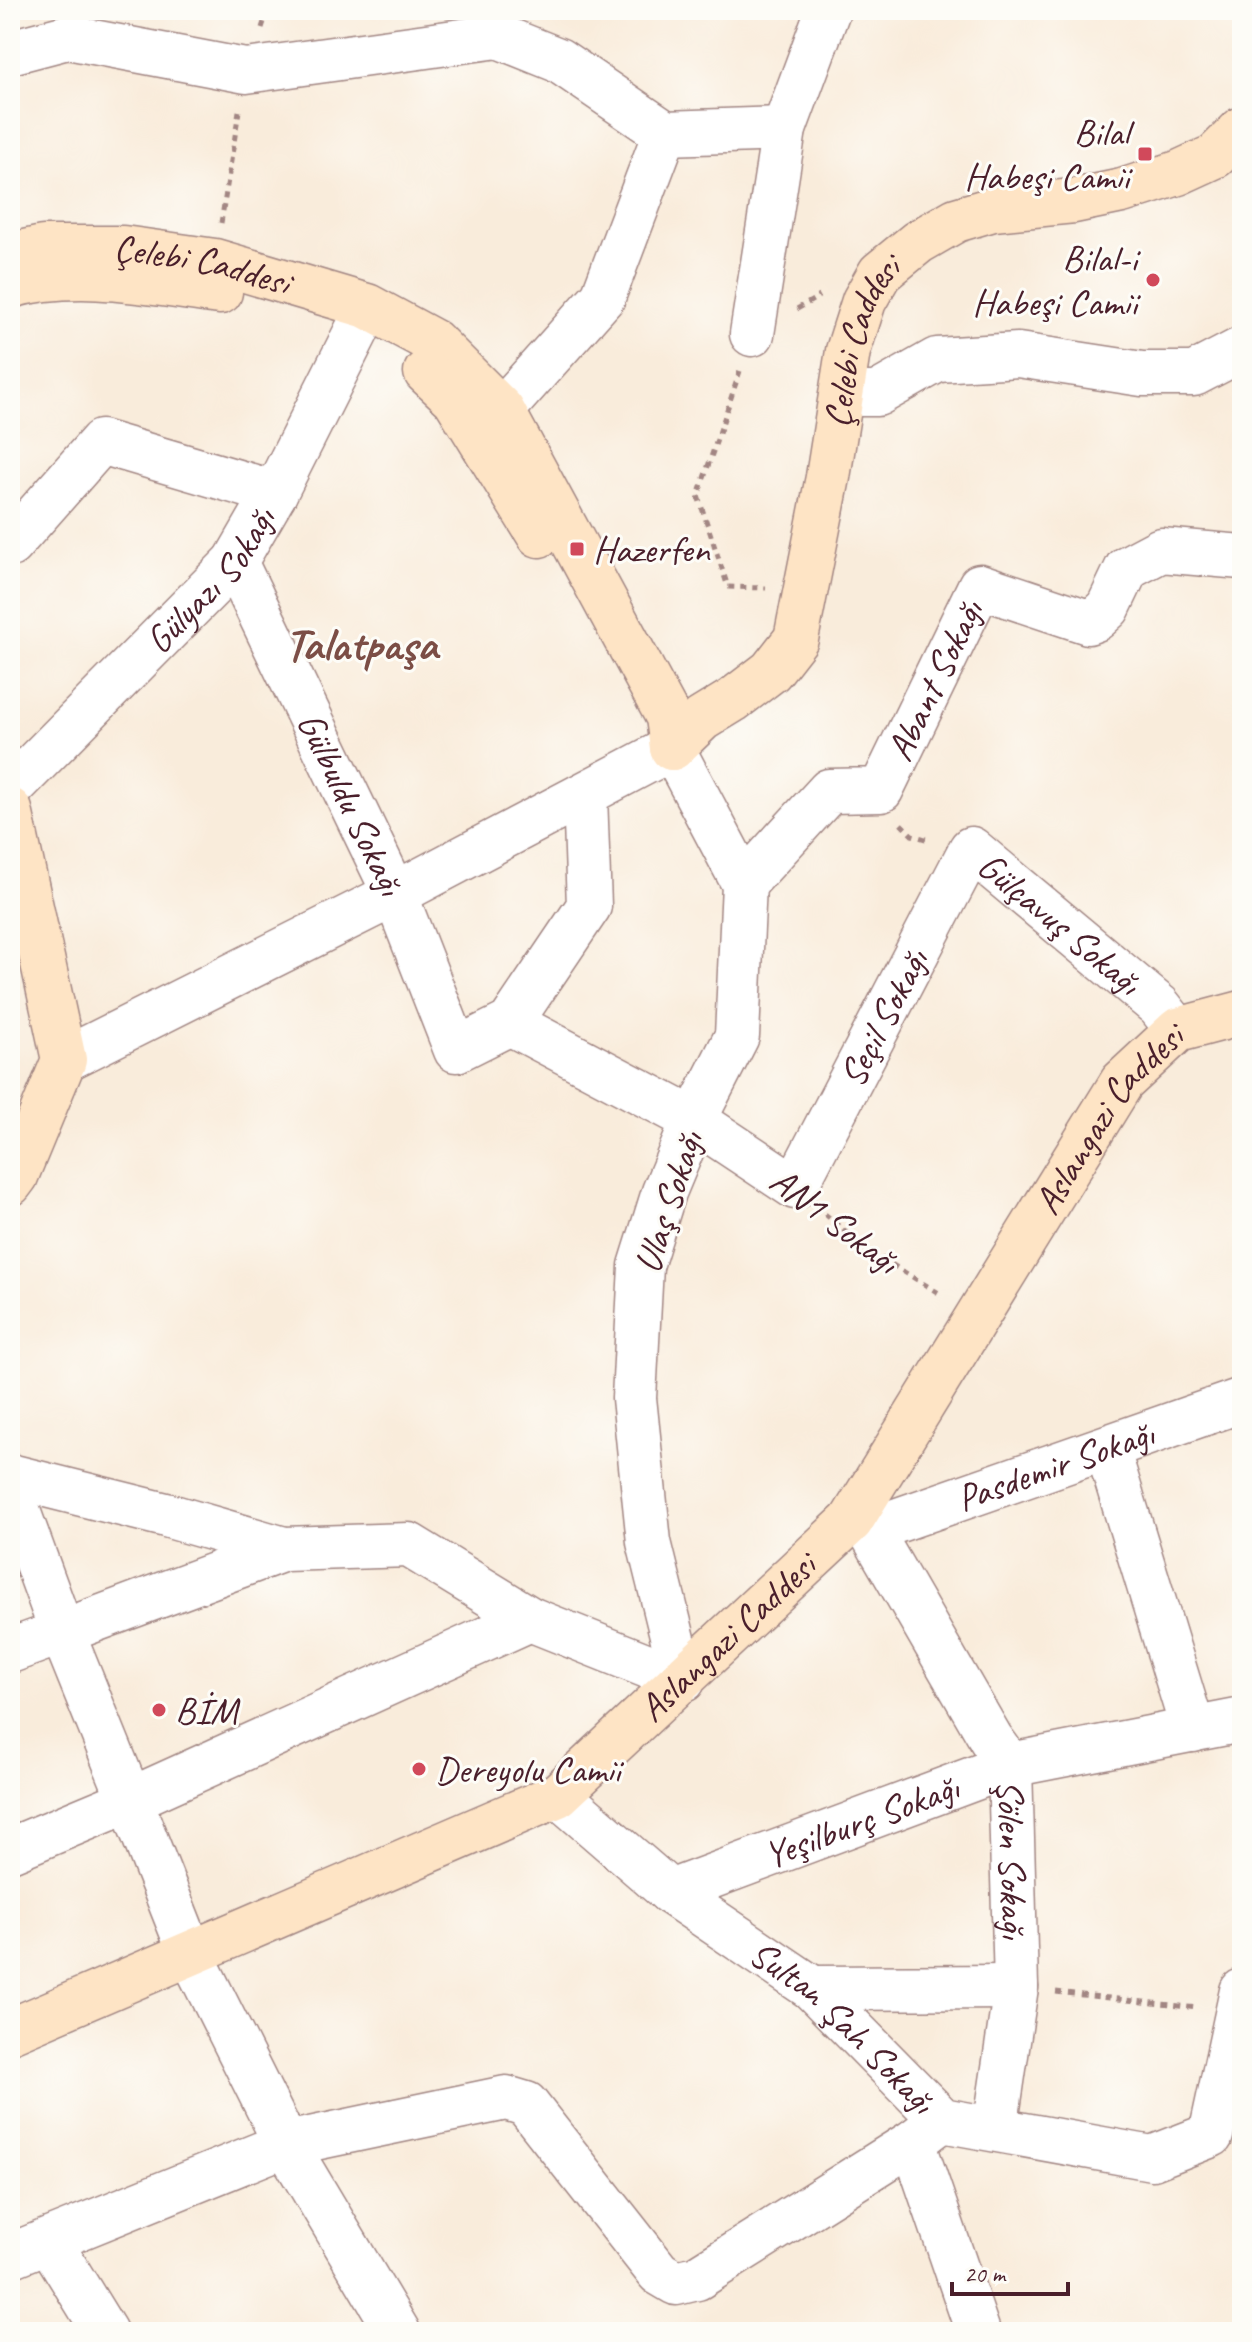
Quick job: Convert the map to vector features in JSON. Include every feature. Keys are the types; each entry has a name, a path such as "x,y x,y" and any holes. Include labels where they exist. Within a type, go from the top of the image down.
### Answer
{"street":[{"path":"752,334 784,129 828,10"},
{"path":"10,52 67,37 246,71 498,36 558,60 665,133 784,129"},
{"name":"Çelebi Caddesi","path":"672,748 702,719 771,671 796,639 848,351 864,301 880,273 918,242 956,220 993,209 1074,201 1136,187 1215,156 1242,129"},
{"path":"502,410 603,297 665,133"},
{"name":"Çelebi Caddesi","path":"672,748 714,746 763,716 797,681 819,639 839,570 861,394 873,334 892,301 927,268 960,246 993,231 1071,228 1108,223 1206,187 1242,161"},
{"name":"Çelebi Caddesi","path":"10,255 43,248 123,248 215,261 362,318 434,342 502,410 668,717 672,748"},
{"name":"Çelebi Caddesi","path":"10,286 38,278 99,277 215,291 362,318 455,399 640,702 672,748"},
{"name":"Gülyazı Sokağı","path":"10,789 235,562 275,493 362,318"},
{"path":"861,394 877,394 937,360 1018,355 1142,374 1194,374 1242,349"},
{"path":"10,545 101,442 275,493"},
{"name":"Abant Sokağı","path":"881,790 980,586 1088,622 1108,608 1127,568 1161,550 1242,557"},
{"name":"Gülbuldu Sokağı","path":"235,562 395,894 456,1050 510,1023"},
{"path":"64,1060 395,894 672,748 744,884 829,791 881,790"},
{"path":"510,1023 589,906 585,795"},
{"path":"10,810 64,1060 10,1184"},
{"name":"Gülçavuş Sokağı","path":"971,849 1159,1006 1178,1030"},
{"name":"Seçil Sokağı","path":"795,1187 971,849"},
{"name":"Ulaş Sokağı","path":"683,1680 649,1542 634,1398 641,1266 664,1192 694,1120 737,1036 744,884"},
{"name":"Aslangazi Caddesi","path":"10,2031 558,1795 683,1680 860,1526 978,1318 1122,1082 1178,1030 1242,1013"},
{"name":"AN1 Sokağı","path":"510,1023 694,1120 795,1187"},
{"name":"Pasdemir Sokağı","path":"860,1526 1107,1448 1242,1400"},
{"path":"1107,1448 1193,1730"},
{"path":"10,1476 166,1515 284,1549 409,1545 530,1619 683,1680"},
{"path":"10,1489 62,1632 190,1952 286,2144 398,2332"},
{"name":"Şölen Sokağı","path":"860,1526 1010,1765 1016,1987 995,2129"},
{"path":"10,1651 284,1549"},
{"path":"10,1850 130,1800 530,1619"},
{"name":"Yeşilburç Sokağı","path":"670,1892 1010,1765 1242,1720"},
{"name":"Sultan Şah Sokağı","path":"558,1795 670,1892 812,1988 928,2131 995,2129 1152,2158 1211,2135 1240,2002"},
{"path":"812,1988 1016,1987"},
{"path":"105,2332 29,2248 286,2144 506,2098 526,2104 659,2273 676,2283 697,2278 928,2131 978,2332"}],"path":[{"path":"215,261 246,71 268,10"},
{"path":"807,589 728,587 698,496 752,334 872,267 880,273"},
{"name":"Gülçavuş Sokağı","path":"881,790 897,808 900,823 912,835 940,841 966,829 974,831 971,849"},
{"name":"AN1 Sokağı","path":"795,1187 860,1245 978,1318"},
{"path":"1016,1987 1240,2002"}],"place":[{"name":"Bilal Habeşi Camii","path":"1145,154"},
{"name":"Bilal-i Habeşi Camii","path":"1153,280"},
{"name":"Hazerfen","path":"577,549"},
{"name":"BİM","path":"159,1710"},
{"name":"Dereyolu Camii","path":"419,1769"}],"district":[{"name":"Talatpaşa","path":"361,644"}]}
